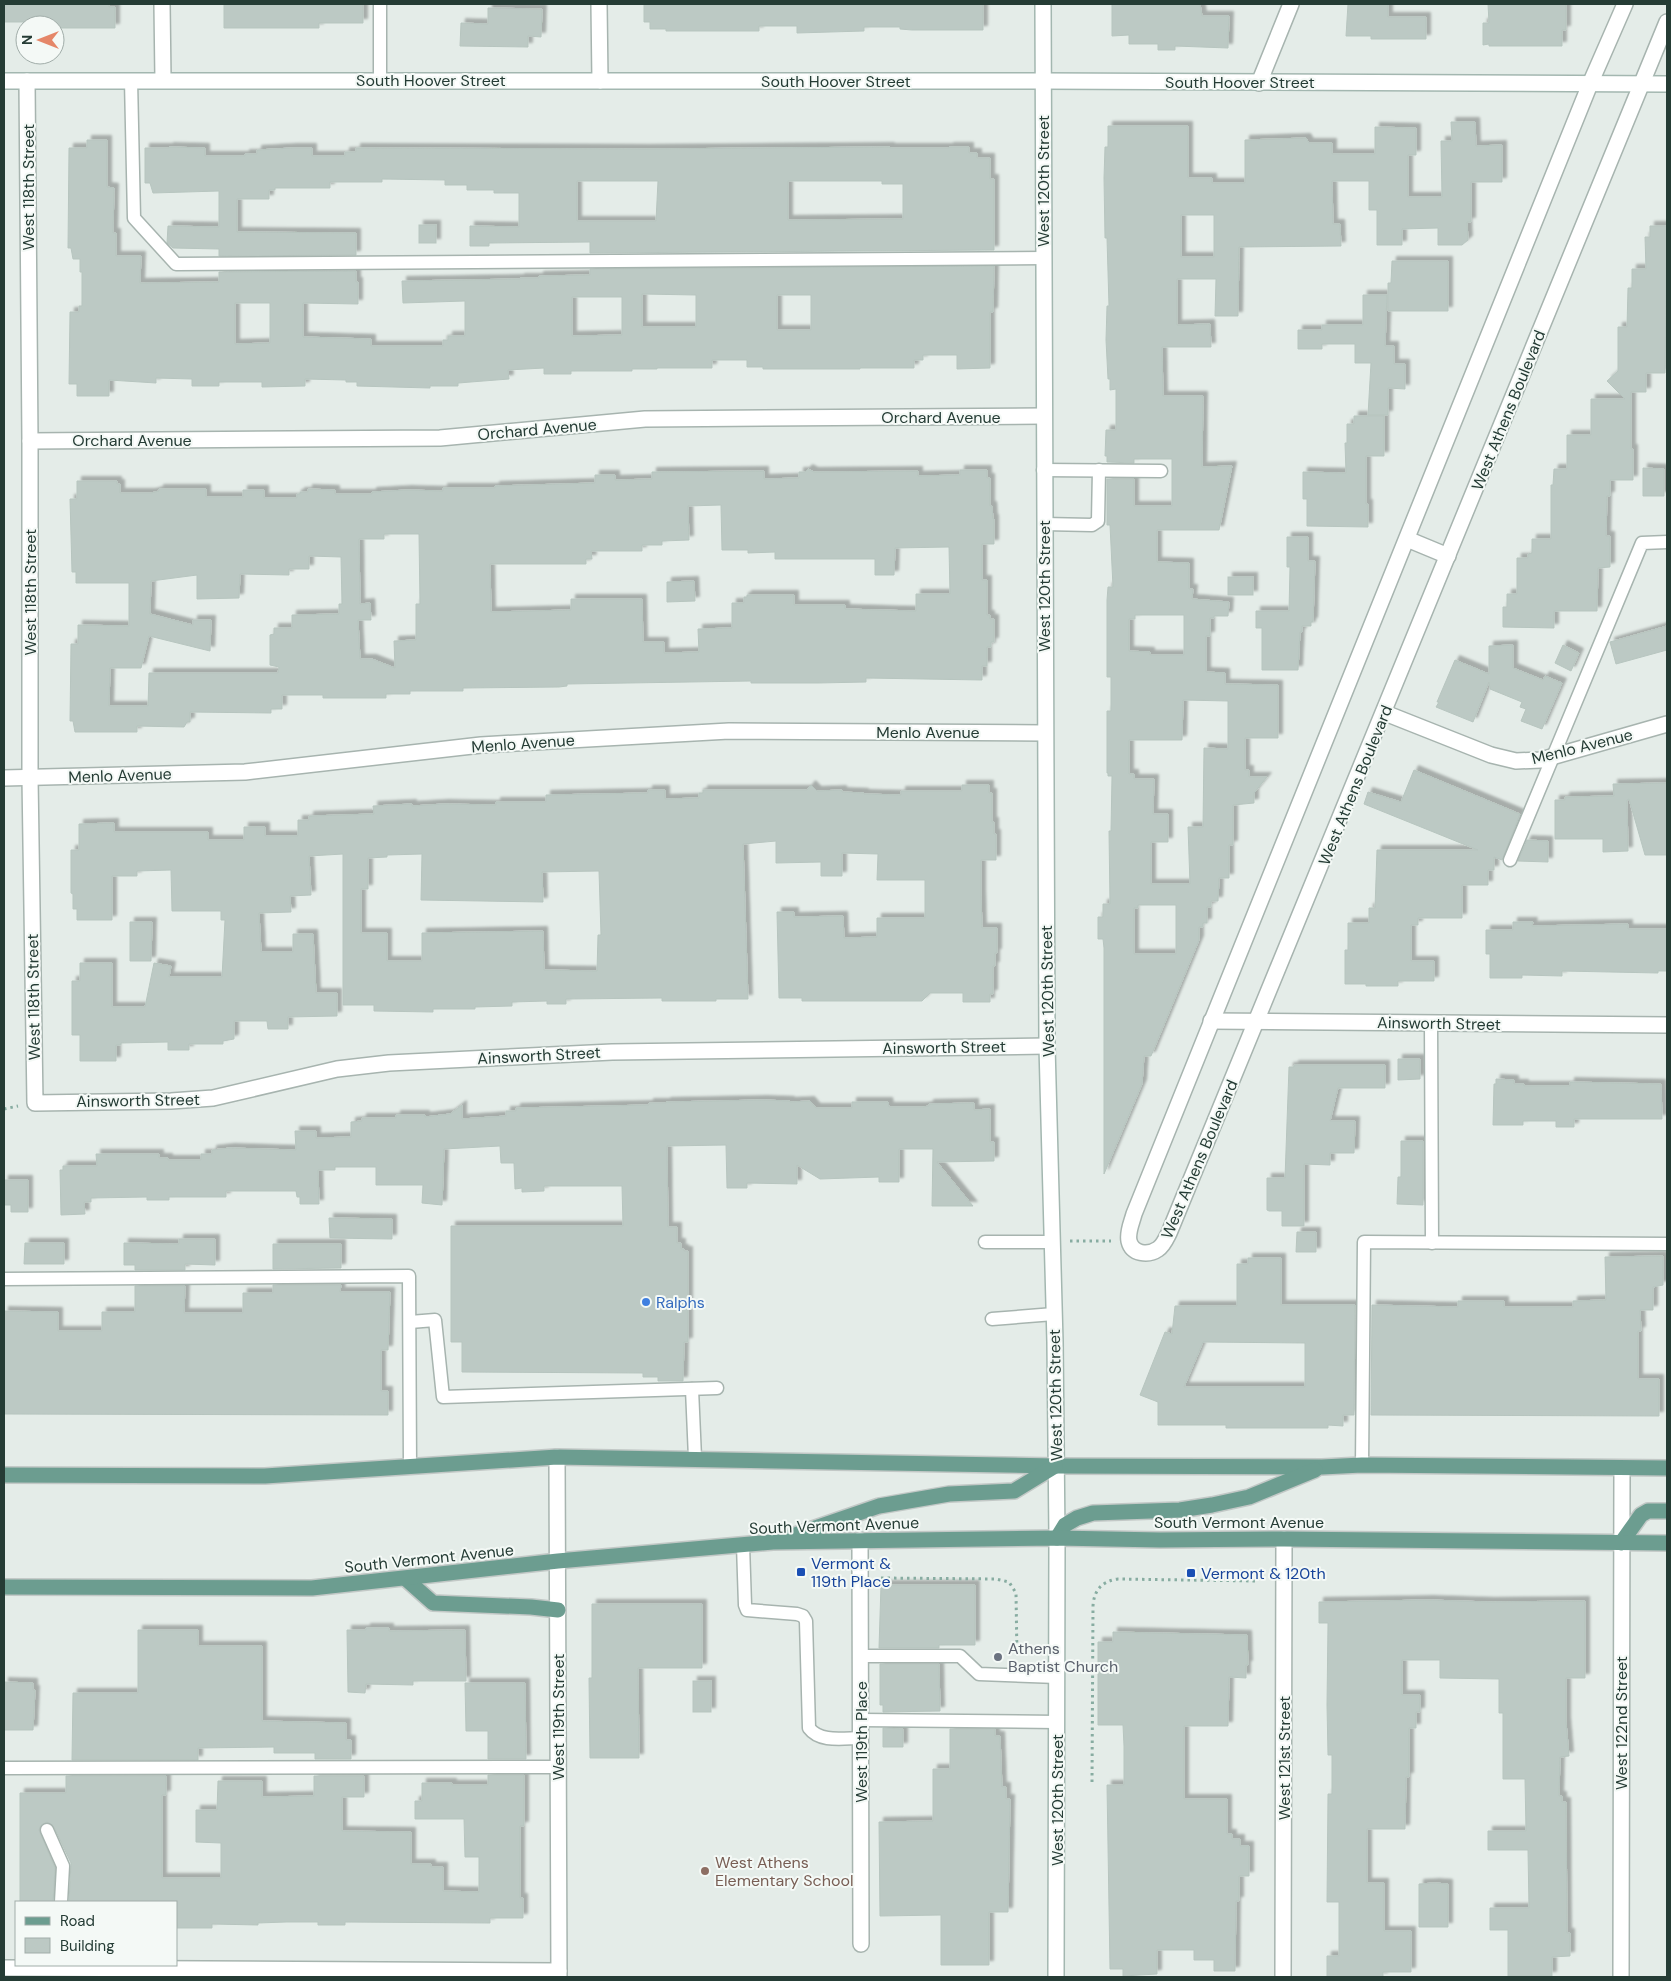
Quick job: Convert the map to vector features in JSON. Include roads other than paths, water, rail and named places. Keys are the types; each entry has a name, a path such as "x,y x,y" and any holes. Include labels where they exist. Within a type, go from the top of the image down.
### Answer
{"main road":[{"path":"4,1475 265,1476 557,1456 1056,1466 1322,1467 1362,1465 1667,1468"},
{"path":"774,1542 879,1506 949,1494 1005,1493 1014,1491 1056,1466"},
{"path":"1057,1538 1065,1525 1077,1518 1093,1513 1180,1510 1212,1505 1249,1497 1322,1467"},
{"path":"1621,1543 1641,1515 1648,1511 1667,1511"},
{"name":"South Vermont Avenue","path":"4,1587 312,1588 558,1561 774,1542 1057,1538 1667,1543"},
{"path":"406,1579 433,1603 558,1610"}],"street":[{"path":"162,4 163,80"},
{"path":"600,4 600,81"},
{"name":"West 120th Street","path":"1043,4 1044,733 1047,1046 1054,1314 1057,1538 1056,1977"},
{"path":"1259,83 1291,4"},
{"path":"1211,1021 1590,84 1625,4"},
{"name":"West Athens Boulevard","path":"1211,1021 1134,1214 1129,1241 1133,1249 1141,1253 1150,1253 1160,1248 1169,1233 1385,713 1640,84 1667,22"},
{"name":"South Hoover Street","path":"4,81 1043,81 1667,84"},
{"name":"West 118th Street","path":"27,81 30,778 35,1102"},
{"name":"Orchard Avenue","path":"30,441 440,438 645,419 1043,416"},
{"path":"1407,539 1448,556"},
{"name":"Menlo Avenue","path":"1385,713 1491,755 1516,761 1541,760 1667,724"},
{"name":"Menlo Avenue","path":"4,778 140,773 245,772 480,745 729,731 1044,733"},
{"name":"Ainsworth Street","path":"1211,1021 1667,1025"},
{"name":"Ainsworth Street","path":"35,1102 170,1101 213,1098 336,1069 389,1063 612,1052 1047,1046"},
{"name":"West 119th Street","path":"557,1456 559,1974"},
{"name":"West 122nd Street","path":"1621,1977 1622,1468"},
{"name":"West 121st Street","path":"1283,1977 1284,1539"},
{"name":"West 119th Place","path":"860,1540 861,1944"},
{"path":"4,1968 61,1966 559,1974"}],"lane":[{"path":"380,4 380,80"},
{"path":"131,80 134,218 176,264 1044,258"},
{"path":"1043,470 1161,471"},
{"path":"1044,524 1092,526 1098,521 1099,470"},
{"path":"1510,860 1642,543 1667,542"},
{"path":"1431,1023 1432,1243"},
{"path":"985,1242 1051,1242"},
{"path":"1362,1465 1364,1242 1667,1244"},
{"path":"4,1279 409,1276 410,1466"},
{"path":"992,1319 1054,1314"},
{"path":"410,1322 435,1320 443,1397 717,1388"},
{"path":"692,1389 695,1458"},
{"path":"743,1546 744,1604 747,1610 797,1614 803,1616 806,1621 809,1728 820,1737 861,1738"},
{"path":"860,1656 960,1656 979,1674 1057,1677"},
{"path":"861,1720 1057,1722"},
{"path":"4,1768 559,1767"},
{"path":"47,1830 63,1866 61,1901"}],"place":[{"name":"Ralphs","path":"646,1302"},
{"name":"Vermont & 119th Place","path":"801,1572"},
{"name":"Vermont & 120th","path":"1191,1573"},
{"name":"Athens Baptist Church","path":"998,1657"},
{"name":"West Athens Elementary School","path":"705,1871"}]}
